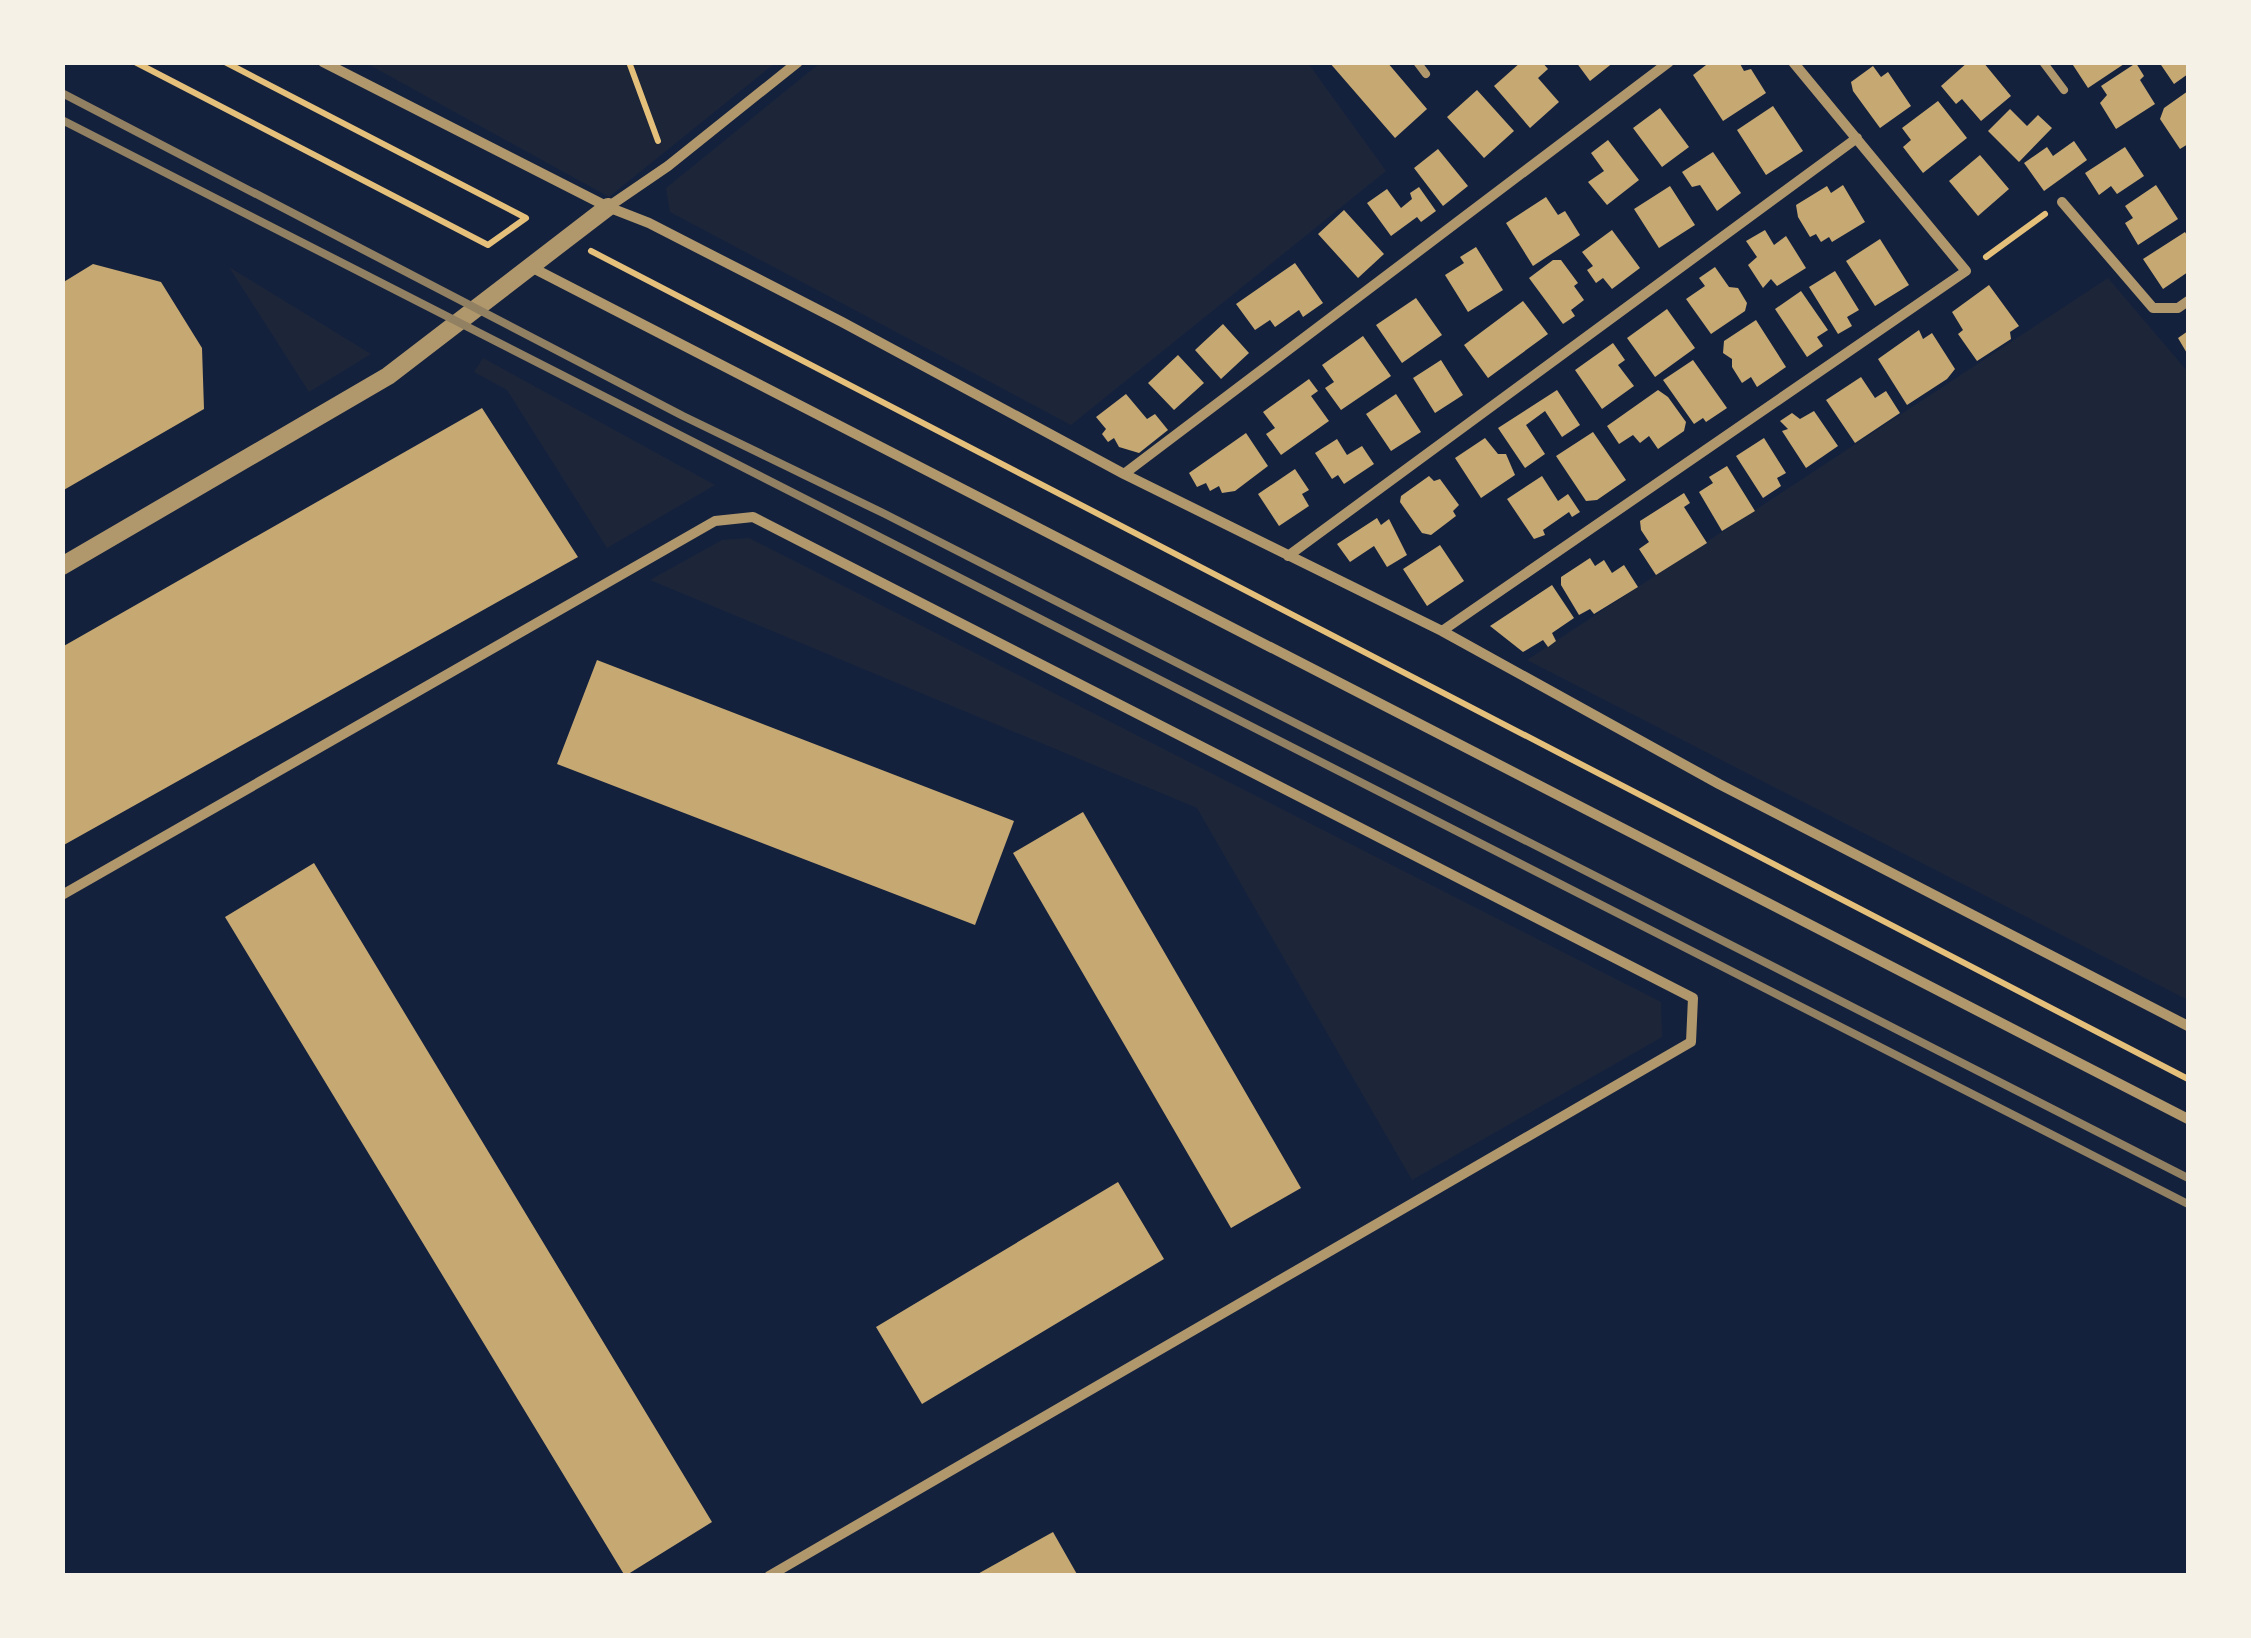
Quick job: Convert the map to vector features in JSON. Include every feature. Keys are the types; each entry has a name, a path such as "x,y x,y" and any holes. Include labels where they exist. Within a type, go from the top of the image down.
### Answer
{"street":[{"path":"323,62 608,207 649,223 1124,474 1442,632 1719,784 2188,1026"},
{"path":"62,566 424,352 530,266 668,166 798,62"},
{"path":"1124,474 1669,62"},
{"path":"1442,632 1966,271 1793,62"},
{"path":"1288,556 1857,138"},
{"path":"2062,202 2153,308 2178,308 2188,300"},
{"path":"530,266 2188,1119"},
{"path":"62,895 715,521 753,517 1693,998 1692,1042 769,1576"}],"lane":[{"path":"1417,62 1426,74"},
{"path":"2043,62 2064,90"}],"path":[{"path":"135,62 488,245 526,218 225,62"},
{"path":"630,62 668,166"},
{"path":"1966,271 2062,202"},
{"path":"584,248 2188,1079"}],"shaded area":[{"path":"366,63 775,63 609,197"},
{"path":"820,63 1308,63 1386,171 1071,425 670,212 666,188"},
{"path":"229,267 371,354 309,392"},
{"path":"2108,278 2188,372 2188,1000 1527,660"},
{"path":"483,358 715,485 607,548 507,390 474,372"},
{"path":"749,538 1661,1002 1662,1037 1412,1180 1197,808 650,580 722,540"}],"building":[{"path":"1329,62 1387,62 1427,109 1395,138"},
{"path":"1521,62 1542,62 1548,69 1538,78 1559,102 1530,128 1494,86"},
{"path":"1576,62 1614,62 1590,81"},
{"path":"1710,62 1739,62 1744,71 1751,69 1766,93 1723,121 1693,75"},
{"path":"1968,62 1983,62 2011,96 1981,121 1962,99 1956,104 1941,86"},
{"path":"2071,62 2127,62 2088,88"},
{"path":"2159,62 2188,62 2188,74 2174,84"},
{"path":"2136,63 2144,76 2140,80 2155,104 2116,129 2100,103 2107,95 2101,86"},
{"path":"1873,66 1881,77 1888,72 1911,106 1880,128 1853,91 1851,82"},
{"path":"1477,90 1514,131 1484,158 1447,117"},
{"path":"2188,91 2188,144 2180,149 2160,119 2164,108"},
{"path":"1938,101 1967,138 1923,173 1903,147 1911,140 1902,128"},
{"path":"1773,106 1803,151 1766,175 1737,130"},
{"path":"1660,108 1689,147 1662,167 1633,128"},
{"path":"2010,109 2027,126 2038,115 2052,128 2019,162 1988,131"},
{"path":"1608,140 1639,180 1607,205 1588,182 1604,171 1591,153"},
{"path":"2074,141 2087,160 2044,191 2024,163 2047,147 2053,156"},
{"path":"2125,147 2144,176 2117,194 2111,186 2099,195 2085,173"},
{"path":"1438,149 1468,186 1443,206 1414,168"},
{"path":"1713,152 1741,193 1717,211 1700,185 1692,187 1682,172"},
{"path":"1980,155 2009,189 1978,216 1949,181"},
{"path":"1843,185 1865,222 1832,242 1829,237 1821,242 1816,234 1810,237 1796,205 1827,186 1831,193"},
{"path":"2156,185 2178,219 2138,245 2125,223 2133,218 2125,206"},
{"path":"1670,186 1695,225 1659,248 1634,209"},
{"path":"1419,187 1436,211 1421,222 1417,217 1391,236 1367,203 1387,189 1401,208"},
{"path":"1546,197 1558,215 1565,211 1580,235 1533,266 1506,223"},
{"path":"1344,210 1384,254 1358,278 1318,234"},
{"path":"1612,230 1640,268 1612,289 1603,278 1596,283 1587,270 1593,266 1582,252"},
{"path":"1765,230 1774,245 1786,236 1806,268 1777,286 1771,279 1763,288 1748,265 1757,257 1746,241"},
{"path":"2185,232 2188,272 2163,289 2143,259"},
{"path":"1880,239 1909,285 1875,306 1846,261"},
{"path":"1476,247 1503,290 1468,312 1445,275 1464,263 1460,257"},
{"path":"1553,260 1561,260 1578,283 1574,286 1584,300 1571,310 1575,316 1563,324 1529,278"},
{"path":"1295,263 1323,303 1303,317 1299,310 1275,327 1270,320 1255,330 1236,304"},
{"path":"93,264 161,282 202,348 204,409 62,491 62,283"},
{"path":"1715,267 1729,287 1738,288 1747,303 1745,311 1711,334 1686,299 1705,286 1699,278"},
{"path":"1835,271 1859,310 1847,317 1852,326 1838,334 1809,287"},
{"path":"1989,285 2019,326 2010,332 2011,339 1977,361 1958,334 1963,330 1952,312"},
{"path":"1801,291 1828,330 1817,337 1823,346 1807,357 1775,309"},
{"path":"1416,298 1442,335 1402,363 1376,325"},
{"path":"1523,301 1548,334 1488,378 1464,345"},
{"path":"1667,309 1695,348 1655,377 1627,338"},
{"path":"1756,320 1786,367 1757,387 1751,377 1742,383 1732,367 1732,359 1723,353 1724,341"},
{"path":"1223,324 1249,353 1221,379 1195,350"},
{"path":"1919,330 1923,339 1932,333 1955,369 1947,379 1907,405 1878,359"},
{"path":"2188,331 2188,355 2178,338"},
{"path":"1363,336 1391,376 1341,410 1325,388 1334,382 1322,365"},
{"path":"1613,343 1625,360 1618,365 1634,386 1602,409 1575,370"},
{"path":"1178,355 1204,383 1174,410 1148,383"},
{"path":"1441,360 1463,395 1435,413 1413,378"},
{"path":"1693,360 1727,408 1706,422 1703,418 1694,424 1663,380"},
{"path":"1861,377 1875,398 1886,391 1900,413 1855,443 1826,400"},
{"path":"1309,379 1318,391 1311,396 1329,421 1281,455 1266,434 1275,428 1263,412"},
{"path":"1557,390 1580,425 1562,437 1545,411 1526,425 1545,454 1525,468 1498,428"},
{"path":"1658,390 1686,422 1684,431 1658,449 1649,436 1640,443 1633,435 1619,444 1607,426"},
{"path":"1126,394 1147,419 1155,414 1168,430 1139,453 1119,447 1114,438 1108,442 1102,434 1106,429 1096,417"},
{"path":"1396,394 1421,432 1391,451 1366,414"},
{"path":"482,408 578,557 62,846 62,647"},
{"path":"1814,411 1838,446 1806,468 1782,431 1788,429 1780,421 1792,413 1800,419"},
{"path":"1593,432 1626,480 1597,500 1586,501 1556,456"},
{"path":"1246,433 1268,466 1235,491 1222,493 1219,486 1210,491 1206,483 1197,487 1189,473"},
{"path":"1485,438 1498,454 1506,454 1515,475 1481,498 1455,458"},
{"path":"1764,438 1786,473 1777,478 1781,486 1763,498 1736,456"},
{"path":"1337,439 1347,455 1362,446 1374,464 1344,484 1338,475 1332,479 1315,453"},
{"path":"1727,466 1755,511 1722,531 1699,492 1713,483 1709,477"},
{"path":"1295,469 1309,490 1302,494 1309,506 1279,526 1258,494"},
{"path":"1429,476 1434,481 1440,479 1459,505 1453,511 1456,516 1431,535 1422,533 1400,502 1401,496"},
{"path":"1542,476 1558,501 1568,494 1580,512 1572,517 1569,512 1543,530 1545,535 1534,539 1507,499"},
{"path":"1684,493 1690,503 1684,507 1707,543 1656,575 1639,549 1649,542 1640,521"},
{"path":"1377,518 1381,525 1389,519 1407,555 1387,567 1374,546 1350,562 1337,544"},
{"path":"1440,545 1464,581 1427,606 1403,569"},
{"path":"1590,558 1595,566 1604,560 1612,573 1624,565 1638,587 1594,614 1590,609 1579,615 1561,585 1561,577"},
{"path":"1552,585 1574,618 1552,633 1556,641 1548,647 1543,640 1523,652 1490,626"},
{"path":"597,660 1014,821 975,925 557,764"},
{"path":"1083,812 1301,1188 1231,1228 1013,853"},
{"path":"314,863 712,1522 625,1576 225,917"},
{"path":"1118,1182 1164,1259 922,1404 876,1327"},
{"path":"1053,1532 1078,1576 974,1576"}],"railway":[{"path":"62,93 683,416 885,514 2188,1178"},
{"path":"62,120 2188,1204"}]}
